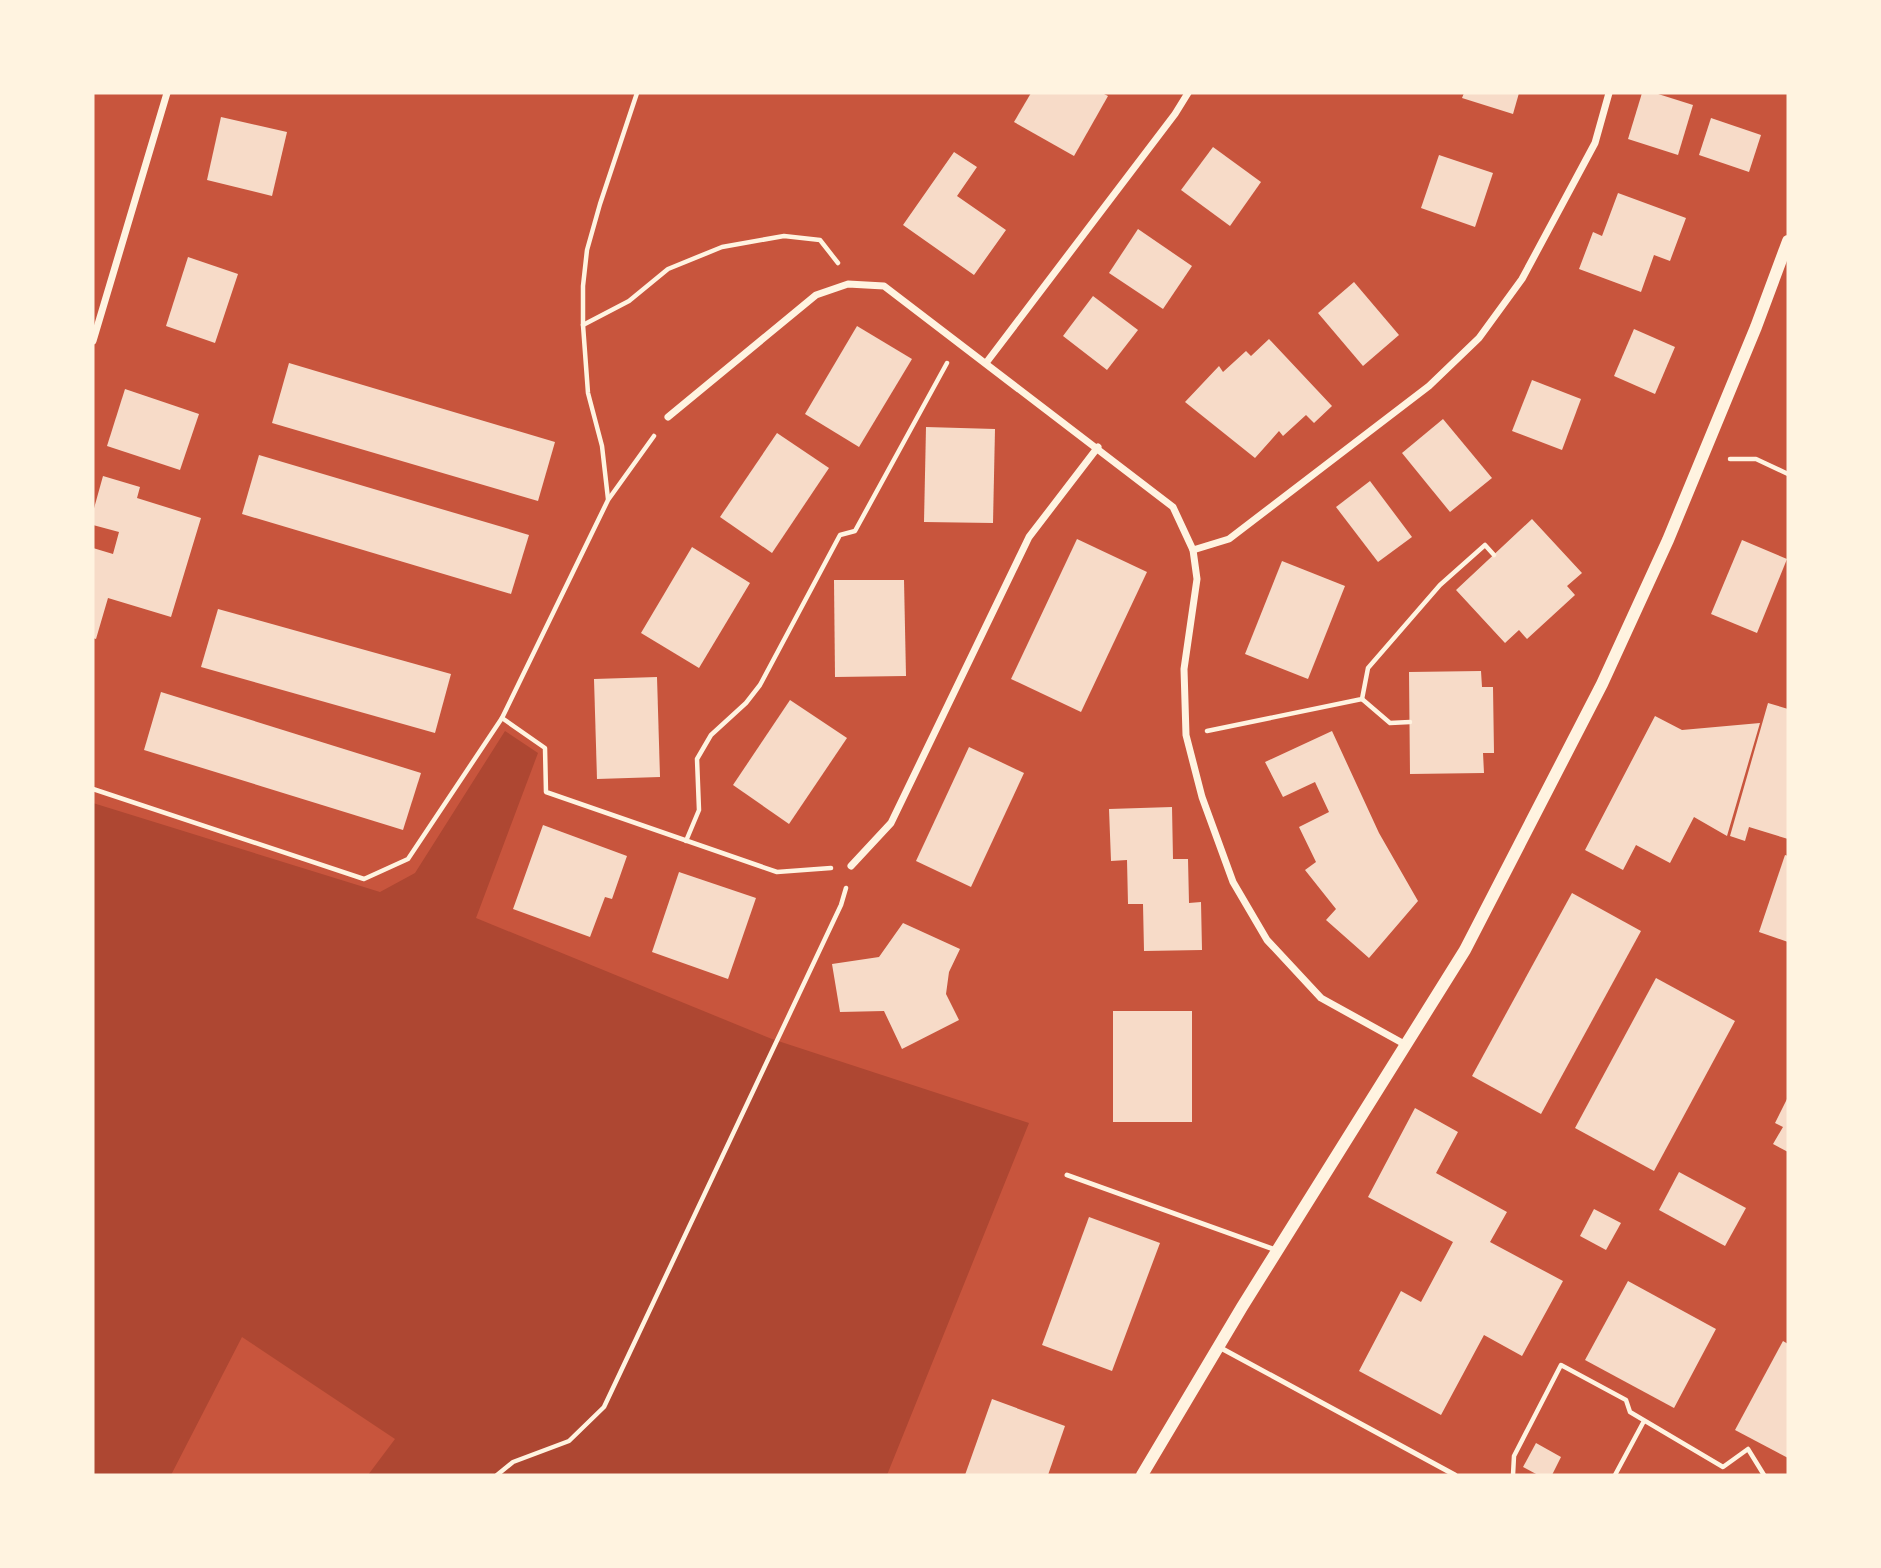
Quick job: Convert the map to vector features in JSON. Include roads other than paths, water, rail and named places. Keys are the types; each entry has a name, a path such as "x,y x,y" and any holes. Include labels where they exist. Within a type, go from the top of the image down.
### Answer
{"street":[{"path":"93,341 97,315 167,93"},
{"path":"986,363 1175,114 1188,93"},
{"path":"1193,550 1229,539 1429,386 1479,338 1522,279 1595,143 1609,93"},
{"path":"1142,1475 1465,950 1602,684 1668,540 1751,340 1788,241"},
{"path":"667,417 816,295 848,284 884,286 1098,447 1173,507 1193,550 1197,579 1184,669 1186,735 1202,797 1233,882 1267,940 1321,998 1407,1046"},
{"path":"851,866 891,823 1029,537 1098,447"}],"lane":[{"path":"1068,1175 1279,1251"},
{"path":"1219,1347 1455,1475"}]}
